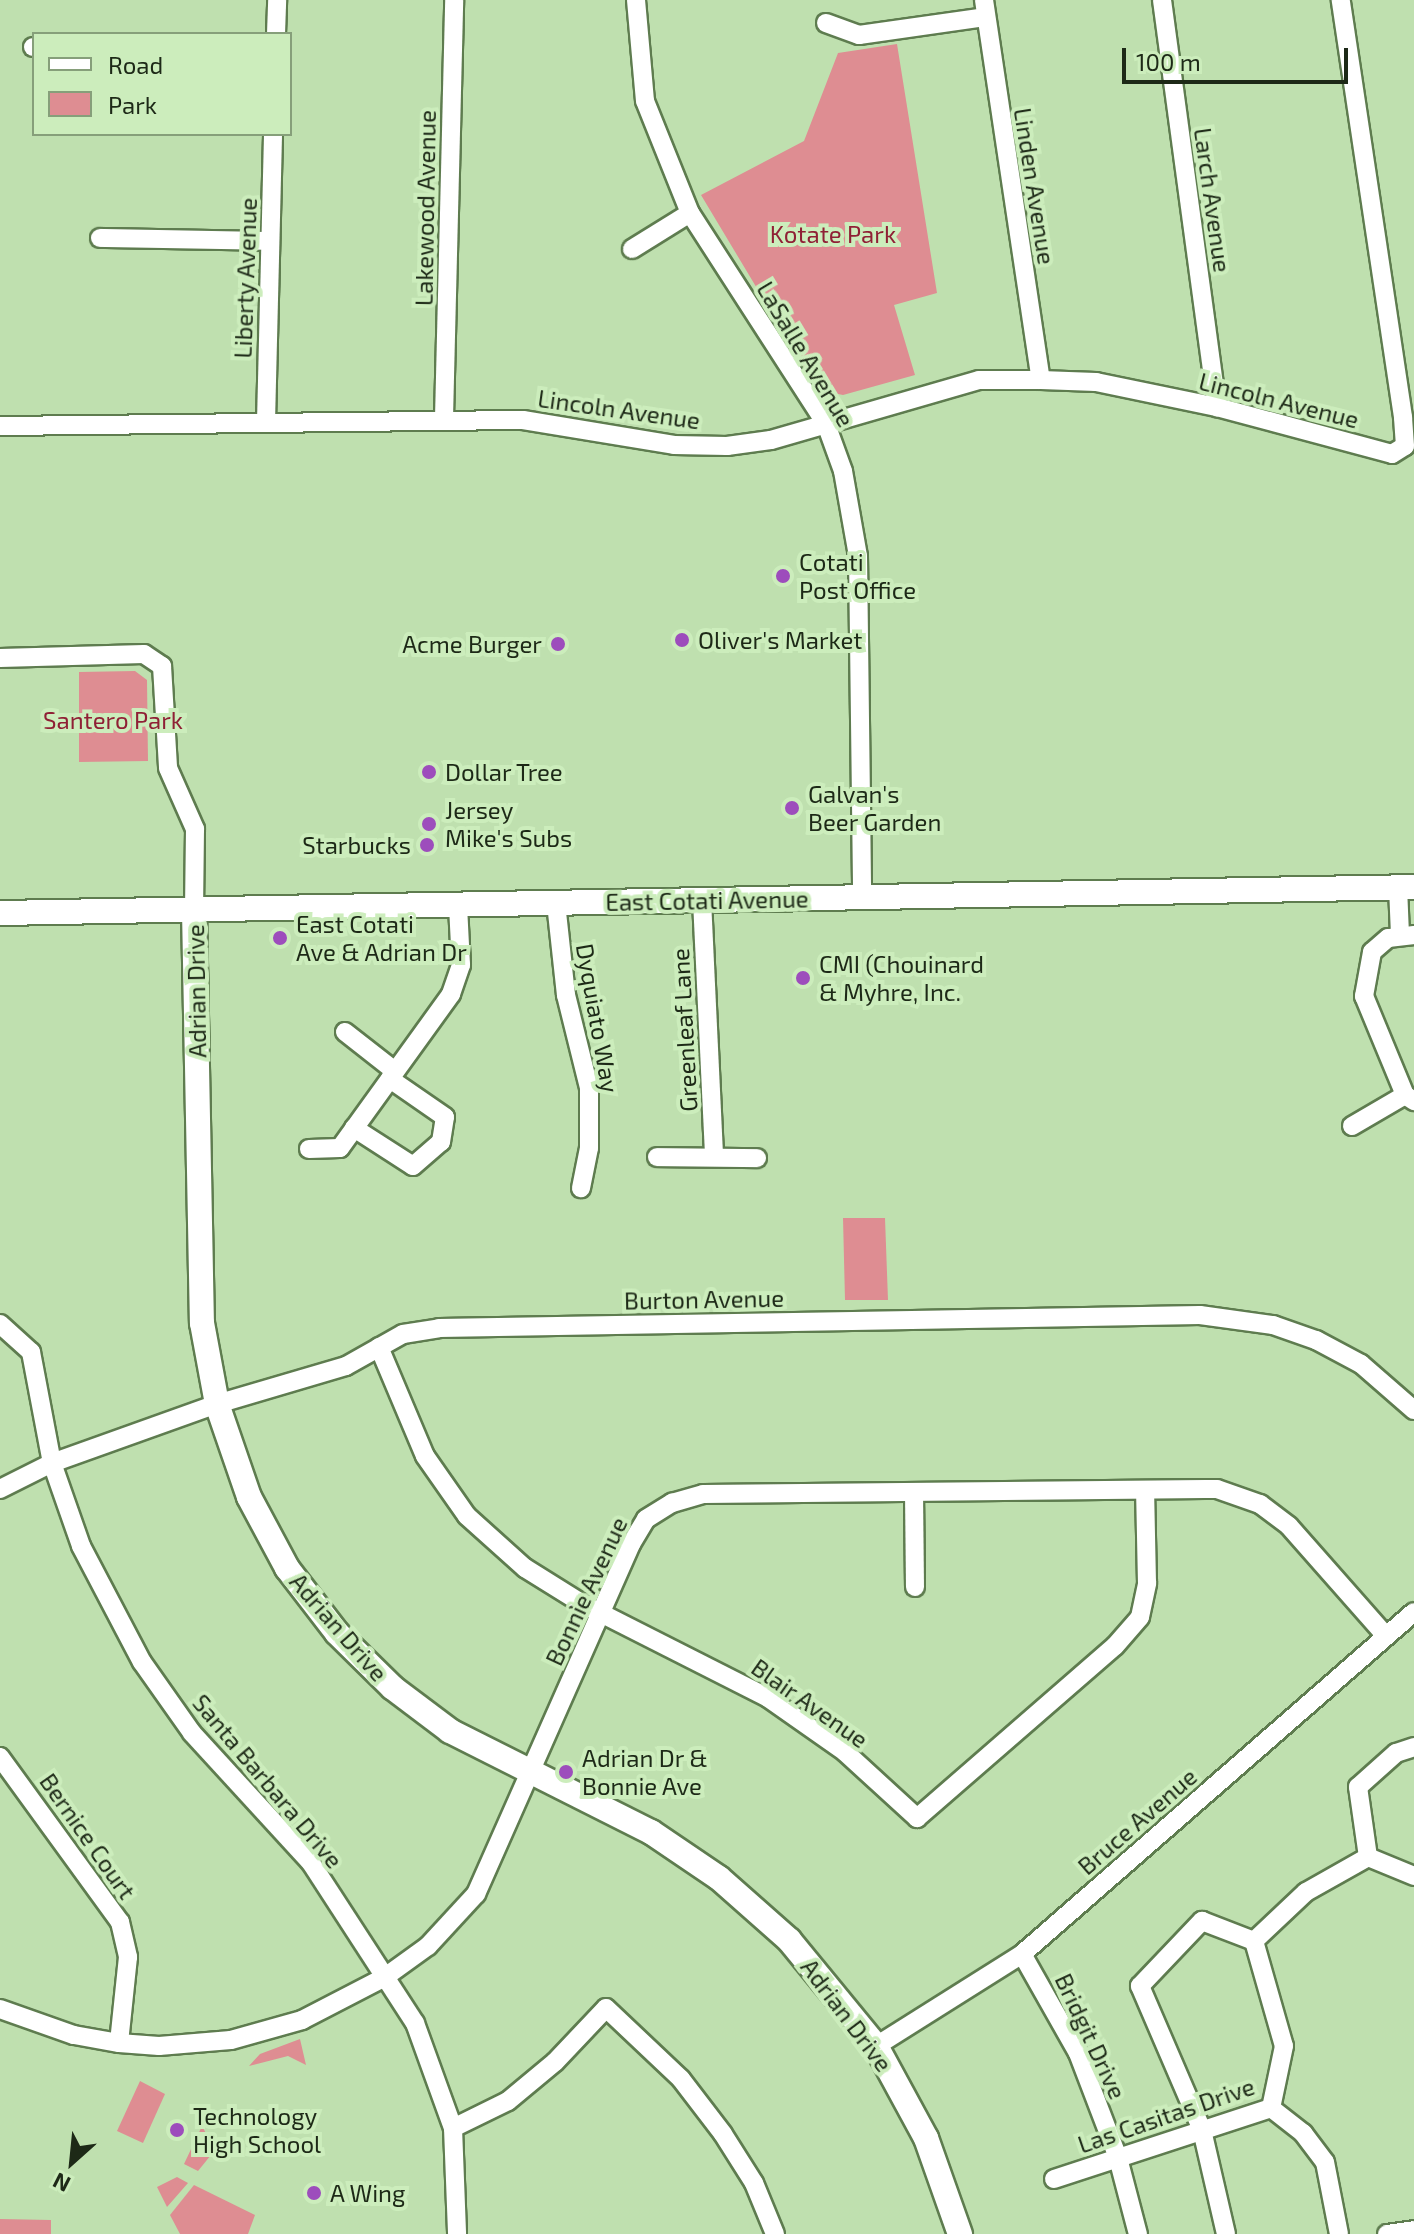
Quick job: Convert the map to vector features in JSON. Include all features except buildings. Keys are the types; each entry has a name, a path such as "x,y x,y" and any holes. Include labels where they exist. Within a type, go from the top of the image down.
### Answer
{"street":[{"path":"276,32 277,0"},
{"name":"Lakewood Avenue","path":"444,418 454,0"},
{"name":"LaSalle Avenue","path":"636,0 645,101 690,213 826,424 843,471 858,556 862,897"},
{"name":"Larch Avenue","path":"1162,0 1217,407"},
{"name":"Lincoln Avenue","path":"0,426 444,418 561,423 674,445 727,446 826,424 979,380 1041,380 1096,382 1217,407 1392,454 1405,446 1341,0"},
{"path":"826,23 859,35 985,9"},
{"name":"Linden Avenue","path":"985,9 1041,380"},
{"name":"Liberty Avenue","path":"266,422 273,136"},
{"path":"632,249 690,213"},
{"path":"100,238 270,241"},
{"path":"0,658 144,654 162,666 168,768 195,829 194,910"},
{"path":"1352,1126 1409,1098 1364,996 1372,952 1407,935 1406,887"},
{"name":"East Cotati Avenue","path":"0,913 1406,887"},
{"name":"Greenleaf Lane","path":"702,900 714,1157"},
{"name":"Dyquiato Way","path":"556,903 566,995 589,1088 591,1127 581,1188"},
{"path":"309,1149 340,1148 459,979 458,905"},
{"name":"Adrian Drive","path":"194,910 202,1323 217,1404 249,1497 287,1568 337,1633 393,1688 450,1731 530,1774 651,1832 719,1878 789,1940 876,2046 926,2138 960,2234"},
{"path":"345,1032 445,1117 441,1142 413,1166 354,1128"},
{"path":"657,1157 757,1158"},
{"name":"Burton Avenue","path":"0,1489 52,1463 217,1404 346,1366 403,1334 439,1328 1200,1315 1273,1325 1316,1340 1361,1364 1411,1401"},
{"name":"Santa Barbara Drive","path":"0,1324 31,1352 52,1463 81,1546 142,1662 192,1733 311,1863 385,1977 434,2065 453,2128 457,2234"},
{"name":"Blair Avenue","path":"379,1347 425,1456 467,1516 525,1568 599,1612 768,1698 845,1752 917,1818 1115,1646 1140,1617 1147,1583 1145,1490"},
{"name":"Bonnie Avenue","path":"0,2009 74,2035 119,2043 194,2045 266,2032 302,2020 385,1977 444,1931 476,1894 599,1612 646,1519 672,1503 703,1494 1217,1489 1260,1504 1289,1526 1386,1636"},
{"path":"914,1492 915,1587"},
{"name":"Bruce Avenue","path":"876,2046 1022,1954 1414,1612"},
{"path":"1368,1857 1358,1787 1396,1753 1414,1747"},
{"name":"Bernice Court","path":"0,1757 120,1922 128,1957 119,2043"},
{"path":"1368,1857 1414,1876"},
{"path":"1226,2234 1202,2130 1140,1986 1202,1921 1254,1941 1306,1892 1368,1857"},
{"name":"Las Casitas Drive","path":"1054,2179 1271,2108 1284,2046 1254,1941"},
{"name":"Bridgit Drive","path":"1022,1954 1078,2053 1118,2158 1138,2234"},
{"path":"453,2128 508,2101 606,2008 681,2079 723,2134 754,2183 775,2234"},
{"path":"1271,2108 1303,2133 1325,2162 1339,2234"},
{"path":"1387,2234 1414,2230"}],"green space":[{"name":"Kotate Park","path":"897,44 937,293 894,305 915,375 843,395 818,390 701,195 804,141 838,53"},
{"name":"Santero Park","path":"135,671 147,680 148,761 79,762 79,672"},
{"path":"843,1218 885,1218 888,1300 845,1300"},
{"path":"300,2039 306,2065 288,2056 249,2066 260,2054"},
{"path":"140,2081 165,2094 143,2143 117,2131"},
{"path":"202,2126 215,2150 198,2171 184,2164"},
{"path":"177,2177 188,2183 167,2207 157,2187"},
{"path":"194,2185 255,2215 248,2234 180,2234 170,2215"},
{"path":"0,2219 51,2220 51,2234 0,2234"}],"place":[{"name":"Cotati Post Office","path":"783,576"},
{"name":"Oliver's Market","path":"682,640"},
{"name":"Acme Burger","path":"558,644"},
{"name":"Dollar Tree","path":"429,772"},
{"name":"Galvan's Beer Garden","path":"792,808"},
{"name":"Jersey Mike's Subs","path":"429,824"},
{"name":"Starbucks","path":"427,845"},
{"name":"East Cotati Ave & Adrian Dr","path":"280,938"},
{"name":"CMI (Chouinard & Myhre, Inc.","path":"803,978"},
{"name":"Adrian Dr & Bonnie Ave","path":"566,1772"},
{"name":"Technology High School","path":"177,2130"},
{"name":"A Wing","path":"314,2193"}]}
